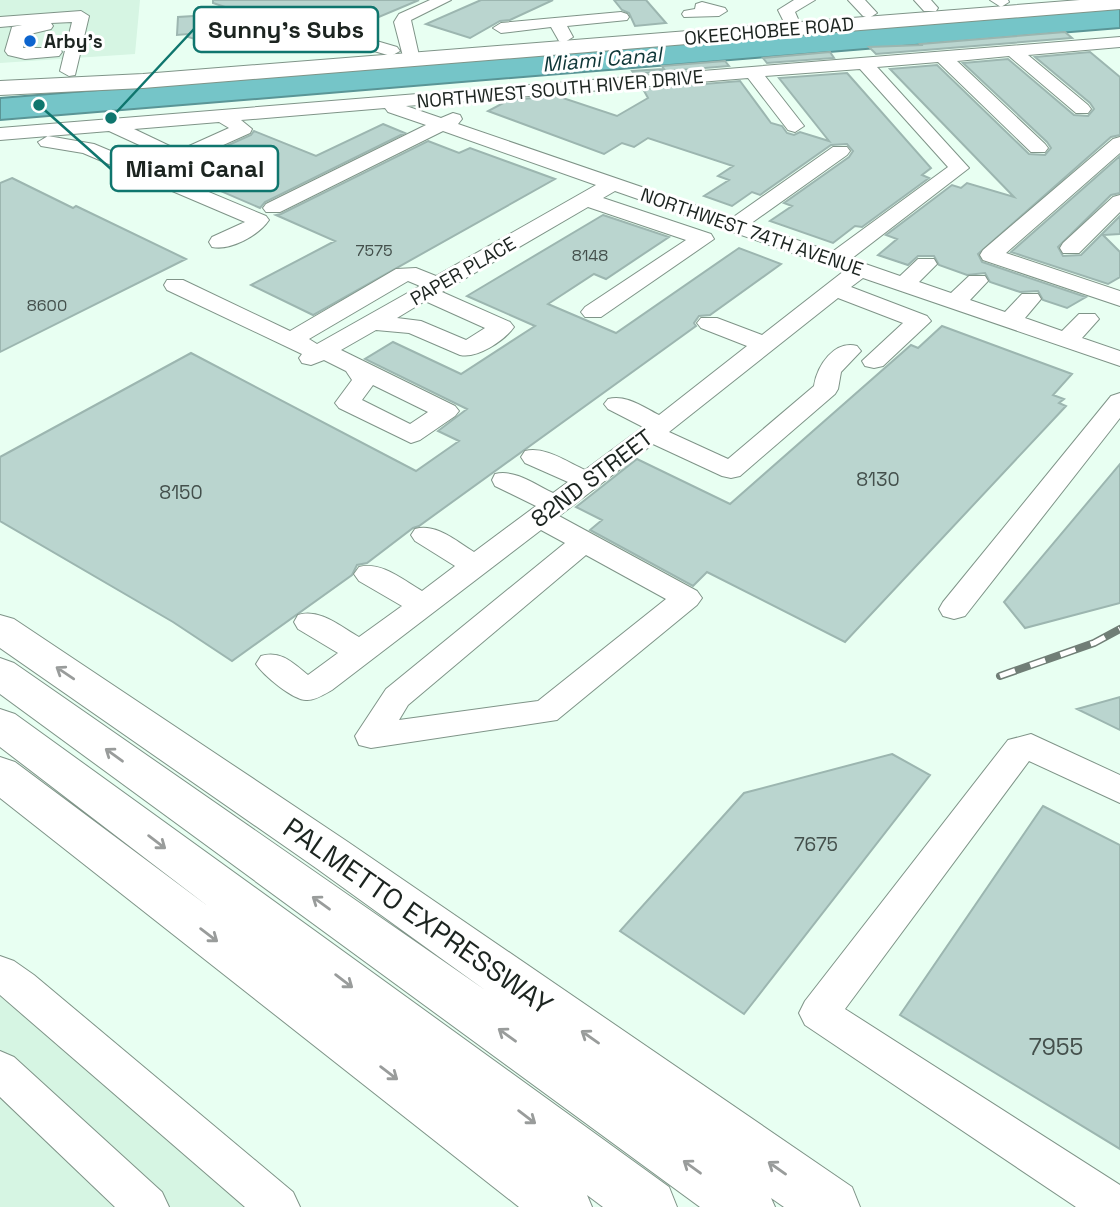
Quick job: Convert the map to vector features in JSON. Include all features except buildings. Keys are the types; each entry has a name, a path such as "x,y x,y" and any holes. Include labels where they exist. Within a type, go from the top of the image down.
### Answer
{"highway":[{"name":"OKEECHOBEE ROAD","path":"0,75 71,61 207,65 404,49 695,17 790,19 862,6 1033,0"},
{"name":"OKEECHOBEE ROAD","path":"0,88 129,82 561,30 695,17 1120,3"},
{"name":"PALMETTO EXPRESSWAY","path":"0,629 332,855 832,1207"},
{"path":"0,673 747,1207"},
{"path":"0,725 649,1207"},
{"path":"0,774 564,1207"}],"street":[{"path":"591,0 600,19"},
{"path":"790,19 786,10 807,0"},
{"path":"404,49 402,22 405,17 437,1"},
{"path":"53,13 53,52"},
{"path":"0,22 53,13 81,16 71,61 53,52 25,54 14,51 18,31 53,13"},
{"path":"501,28 561,30 600,19 621,18"},
{"path":"361,27 404,49"},
{"path":"339,35 404,49"},
{"name":"NORTHWEST SOUTH RIVER DRIVE","path":"0,134 1013,51 1112,50"},
{"path":"1013,51 1082,109"},
{"path":"943,57 1038,148"},
{"name":"82ND STREET","path":"272,664 306,689 321,682 656,430 835,289 847,266 959,168 865,64"},
{"path":"753,73 795,126"},
{"name":"NORTHWEST 74TH AVENUE","path":"384,104 1120,359"},
{"path":"222,117 240,127 307,121 312,118 312,110"},
{"path":"273,208 466,113 583,154 564,166"},
{"path":"161,122 211,143"},
{"path":"112,125 174,155 194,151 243,129 240,127"},
{"path":"47,142 87,148 259,220 250,229 220,242"},
{"path":"527,153 547,142"},
{"path":"1120,143 991,255 1120,299"},
{"path":"734,226 840,151"},
{"name":"PAPER PLACE","path":"318,354 614,183"},
{"path":"586,199 702,239 593,312"},
{"path":"1071,248 1120,201"},
{"path":"439,285 431,266 530,209"},
{"path":"463,247 485,258"},
{"path":"904,284 926,264"},
{"path":"291,340 404,274 416,275 439,285 502,327 468,350 413,326 373,323"},
{"path":"956,301 977,281"},
{"path":"175,285 318,354 355,366 446,411 411,435"},
{"path":"835,289 919,321 874,361"},
{"path":"1010,320 1030,299"},
{"path":"1067,340 1087,319"},
{"path":"709,323 765,345"},
{"path":"617,404 656,430 731,470 826,389 829,370 849,351"},
{"path":"355,366 364,380 348,403 435,448"},
{"path":"954,609 1120,401"},
{"path":"534,457 587,481"},
{"path":"505,480 584,542 687,598 547,712 371,736 397,697 584,542"},
{"path":"425,535 475,566"},
{"path":"369,574 423,605"},
{"path":"309,622 360,652"},
{"path":"1114,1207 819,1013 1020,749 1031,747 1120,790"},
{"path":"0,974 20,987 264,1203"},
{"path":"0,1070 147,1207"}],"shaded area":[{"path":"0,0 140,0 135,54 0,63"},
{"path":"0,961 276,1207 0,1207"}],"water":[{"path":"1120,7 1120,28 0,120 0,98"}],"railway":[{"path":"1000,676 1094,643 1120,629"}],"place":[{"name":"Arby's","path":"30,41"},
{"name":"Miami Canal","path":"39,105"},
{"name":"Sunny's Subs","path":"111,118"}]}
